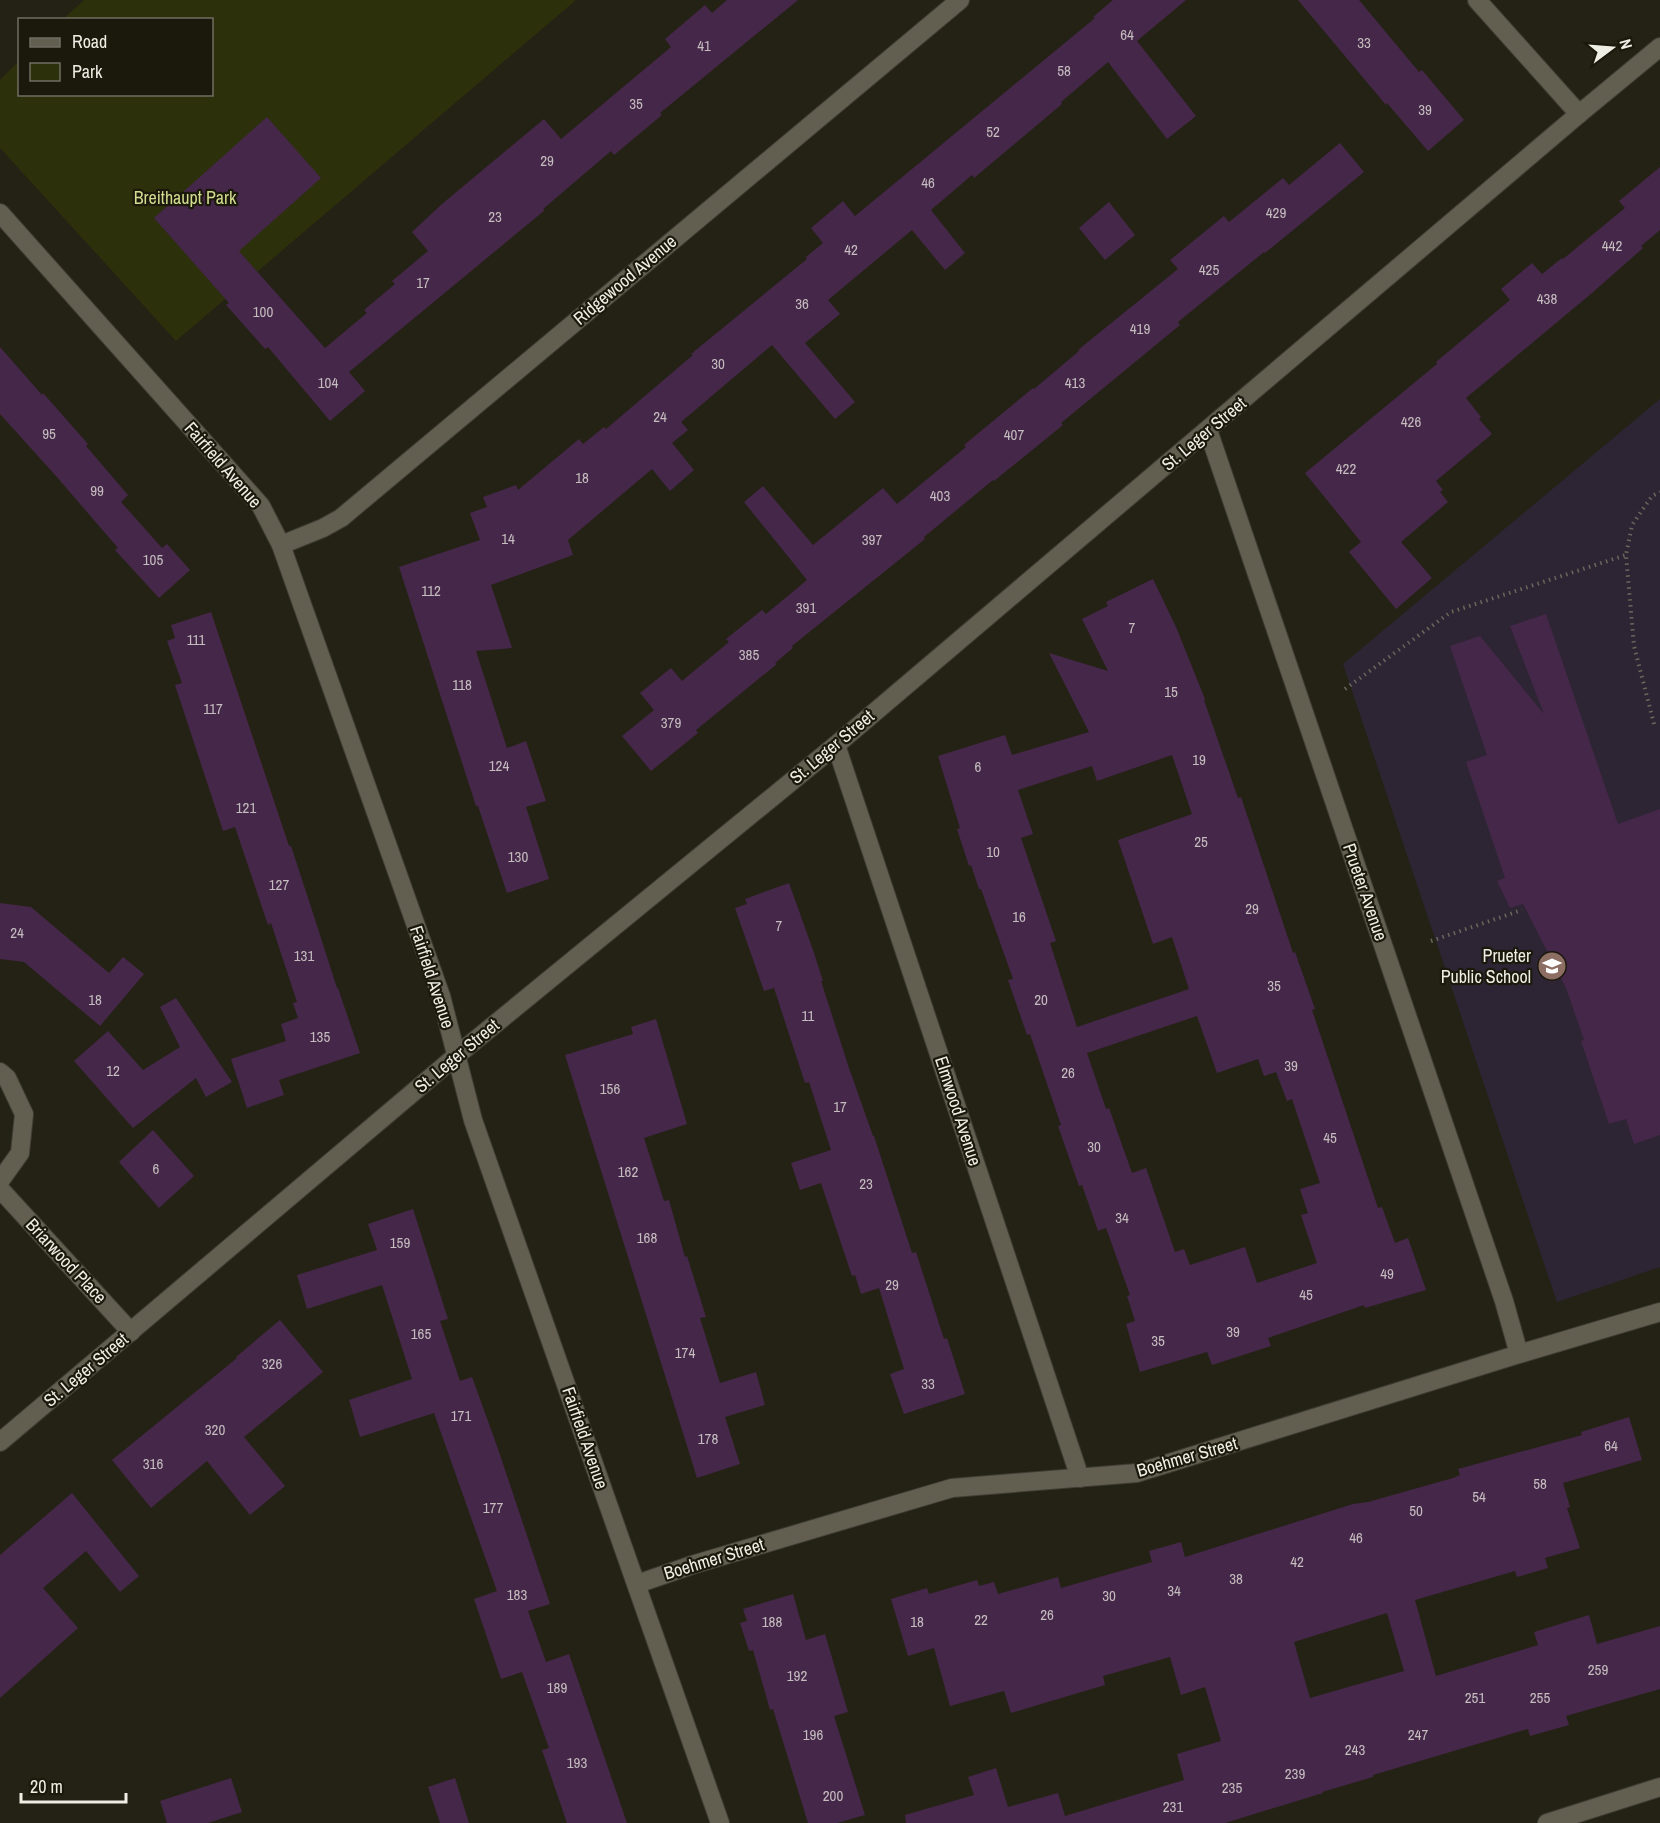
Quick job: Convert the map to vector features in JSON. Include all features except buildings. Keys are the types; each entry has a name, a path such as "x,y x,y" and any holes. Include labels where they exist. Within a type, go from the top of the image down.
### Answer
{"street":[{"name":"Ridgewood Avenue","path":"281,545 341,518 960,0"},
{"path":"1477,0 1578,114"},
{"name":"St. Leger Street","path":"0,1442 456,1056 836,745 1578,114 1660,47"},
{"name":"Fairfield Avenue","path":"0,213 261,506 281,545 441,996 477,1131 720,1823"},
{"name":"Prueter Avenue","path":"1208,430 1500,1290 1519,1354"},
{"name":"Elmwood Avenue","path":"836,745 1080,1478"},
{"path":"0,1072 7,1077 24,1114 20,1153 0,1181"},
{"name":"Briarwood Place","path":"0,1189 131,1332"},
{"name":"Boehmer Street","path":"637,1584 692,1565 952,1488 1137,1473 1660,1312"},
{"path":"1547,1823 1660,1787"}],"path":[{"path":"1654,724 1634,646 1626,555 1632,525 1652,496 1660,492"},
{"path":"1345,689 1451,612 1626,555"},
{"path":"1431,941 1522,910"}],"shaded area":[{"name":"Prueter Public School","path":"1660,399 1660,1267 1557,1302 1343,664"}],"green space":[{"name":"Breithaupt Park","path":"84,0 576,0 176,341 0,148 0,80 18,62 18,96 213,96 213,18 64,18"}],"place":[{"name":"Prueter Public School","path":"1552,966"}]}
